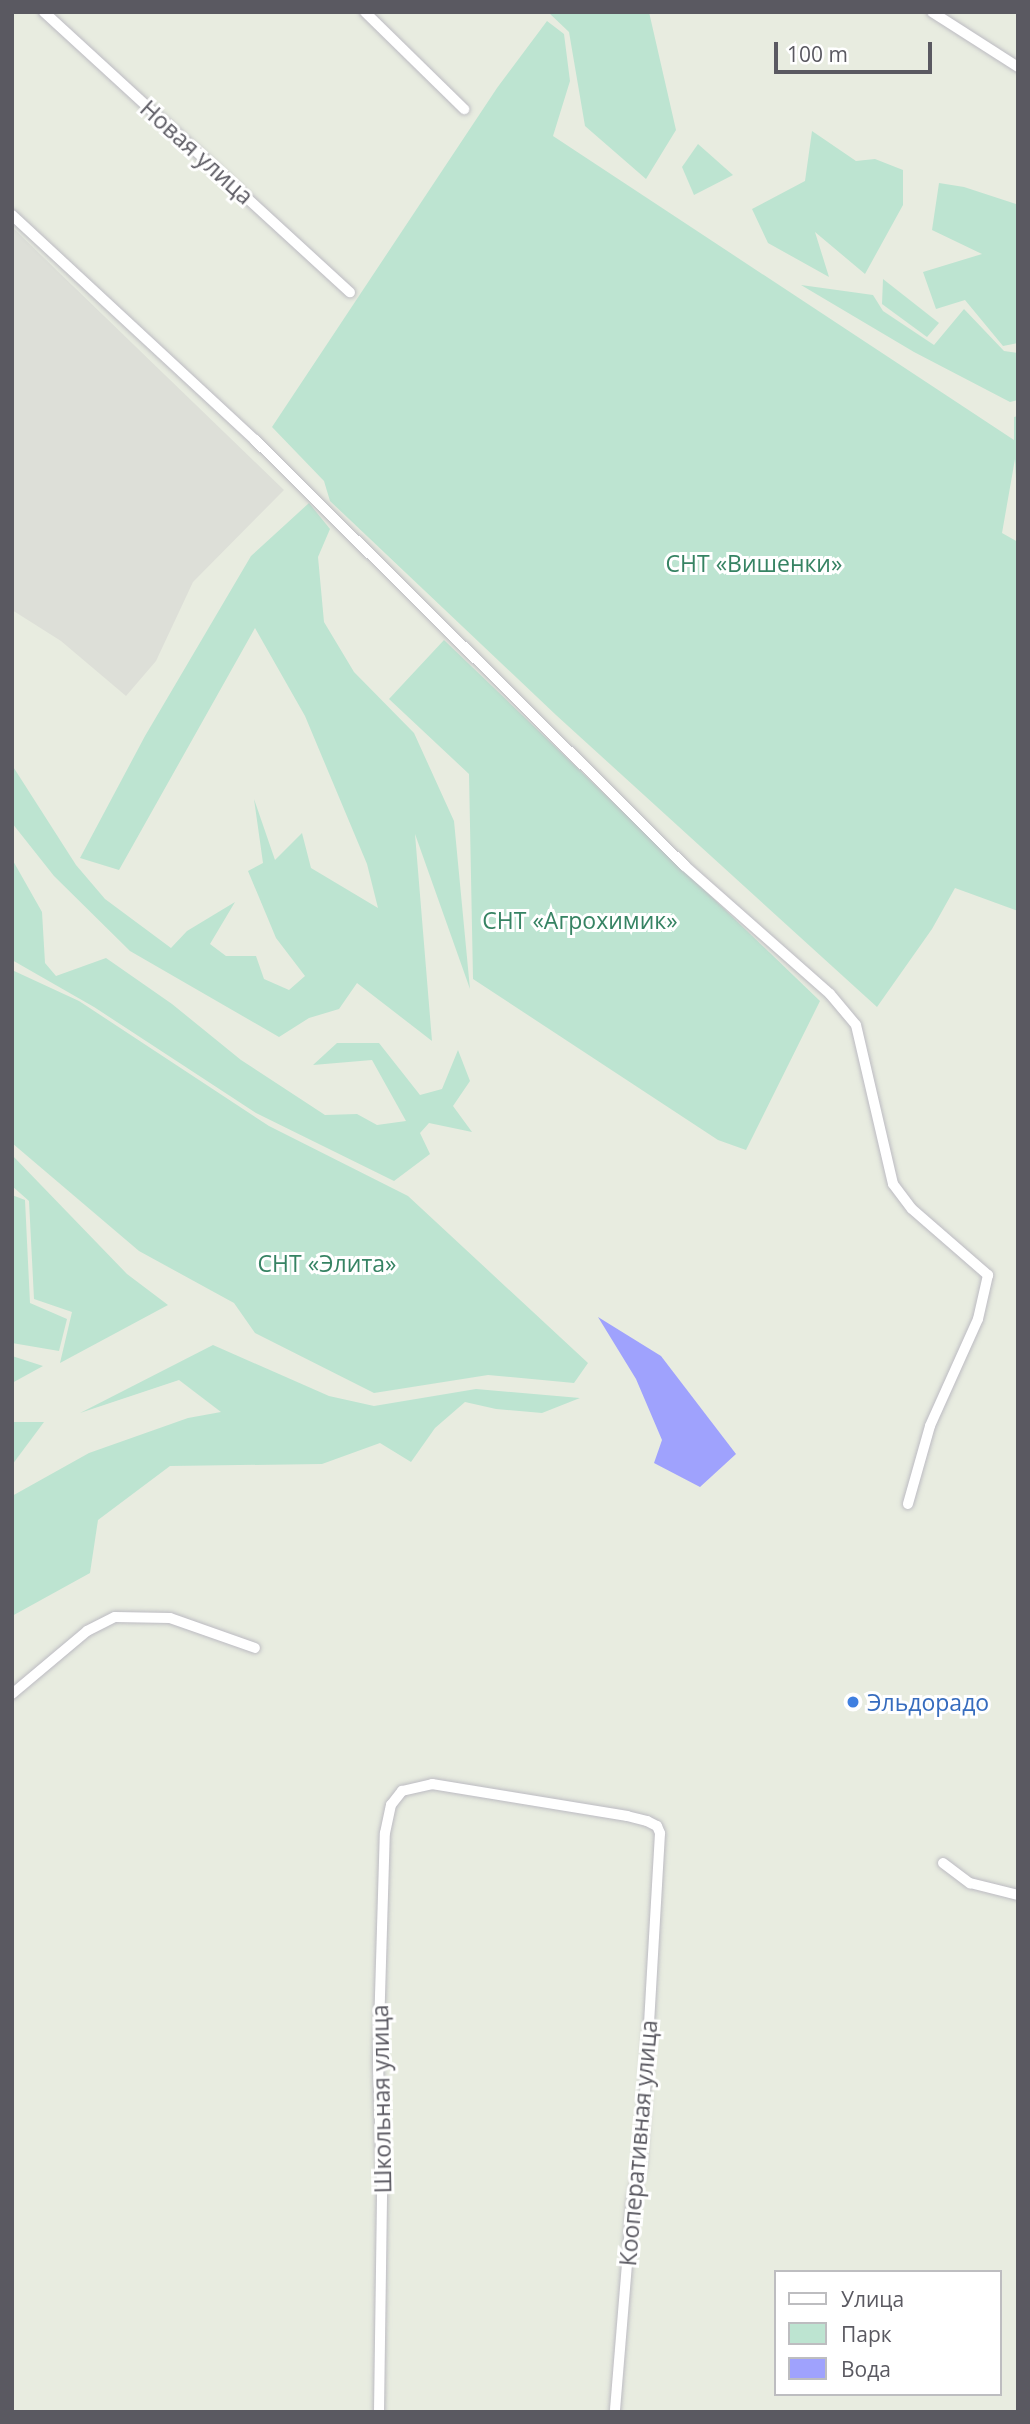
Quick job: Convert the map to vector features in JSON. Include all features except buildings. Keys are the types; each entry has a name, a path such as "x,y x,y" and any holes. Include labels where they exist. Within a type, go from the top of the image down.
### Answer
{"street":[{"name":"Новая улица","path":"44,12 350,292"},
{"path":"365,12 464,109"},
{"path":"932,12 1018,67"},
{"path":"12,215 255,440 666,848 747,924 830,994 856,1025 893,1184 912,1209 988,1275 978,1319 930,1426 908,1504"},
{"path":"12,1694 87,1631 115,1617 170,1618 255,1648"},
{"name":"Кооперативная улица","path":"402,1791 432,1784 570,1804 647,1821 657,1826 660,1833 641,2162 632,2203 615,2412"},
{"name":"Школьная улица","path":"379,2412 382,2183 378,2063 385,1833 391,1805 402,1791"},
{"path":"943,1863 970,1883 1018,1895"}],"shaded area":[{"path":"12,227 284,490 193,582 156,661 126,696 61,641 12,610"}],"green space":[{"path":"548,12 649,12 676,130 646,179 585,126 569,32"},
{"name":"СНТ «Вишенки»","path":"547,21 564,34 570,81 553,136 1014,440 1014,417 1018,416 1018,519 1015,459 1002,533 1018,542 1018,911 955,888 932,929 877,1007 556,715 330,501 324,481 272,427 497,88"},
{"path":"812,131 856,161 875,159 903,170 903,205 865,274 815,232 829,277 768,243 752,209 805,181"},
{"path":"698,144 733,175 694,195 682,167"},
{"path":"939,183 964,187 1016,204 1018,343 1003,346 965,300 936,309 923,272 982,254 932,230"},
{"path":"883,279 939,323 927,337 882,304"},
{"path":"801,285 873,295 883,311 934,345 964,309 1004,351 1018,353 1018,400 1010,402 914,352"},
{"path":"309,503 330,529 318,557 324,622 354,672 414,733 454,821 470,989 415,834 432,1041 357,983 339,1009 309,1018 279,1037 130,951 54,876 12,823 12,765 76,865 105,899 171,948 187,931 235,902 210,944 226,956 256,956 264,979 289,990 305,976 276,938 248,871 263,863 254,799 275,860 302,833 311,868 378,908 367,864 305,716 255,628 119,870 80,858 145,736 251,556"},
{"name":"СНТ «Агрохимик»","path":"444,640 820,1001 746,1150 718,1140 473,979 469,774 389,699"},
{"path":"12,859 42,912 45,963 56,976 106,958 172,1004 241,1060 325,1115 357,1114 377,1125 406,1121 372,1060 313,1065 337,1043 379,1043 420,1095 442,1089 458,1050 470,1081 453,1106 472,1132 429,1123 420,1133 430,1154 394,1181 256,1113 94,1007 12,960"},
{"name":"СНТ «Элита»","path":"12,970 79,1001 269,1126 408,1196 588,1363 574,1383 488,1375 374,1393 255,1333 234,1303 139,1251 12,1143"},
{"path":"12,1155 127,1274 168,1305 60,1363 72,1312 34,1299 29,1201 12,1186"},
{"path":"12,1195 25,1200 30,1303 67,1319 59,1351 12,1343"},
{"path":"213,1345 329,1396 374,1406 476,1389 580,1398 542,1413 496,1409 465,1402 435,1428 411,1462 380,1443 322,1464 170,1466 98,1520 90,1573 12,1616 12,1496 89,1453 188,1418 221,1412 179,1380 80,1413"},
{"path":"12,1356 43,1366 12,1383"},
{"path":"12,1422 44,1422 12,1465"}],"water":[{"path":"598,1317 661,1356 736,1454 700,1487 654,1463 662,1440 636,1379"}],"place":[{"name":"Эльдорадо","path":"853,1702"}]}
